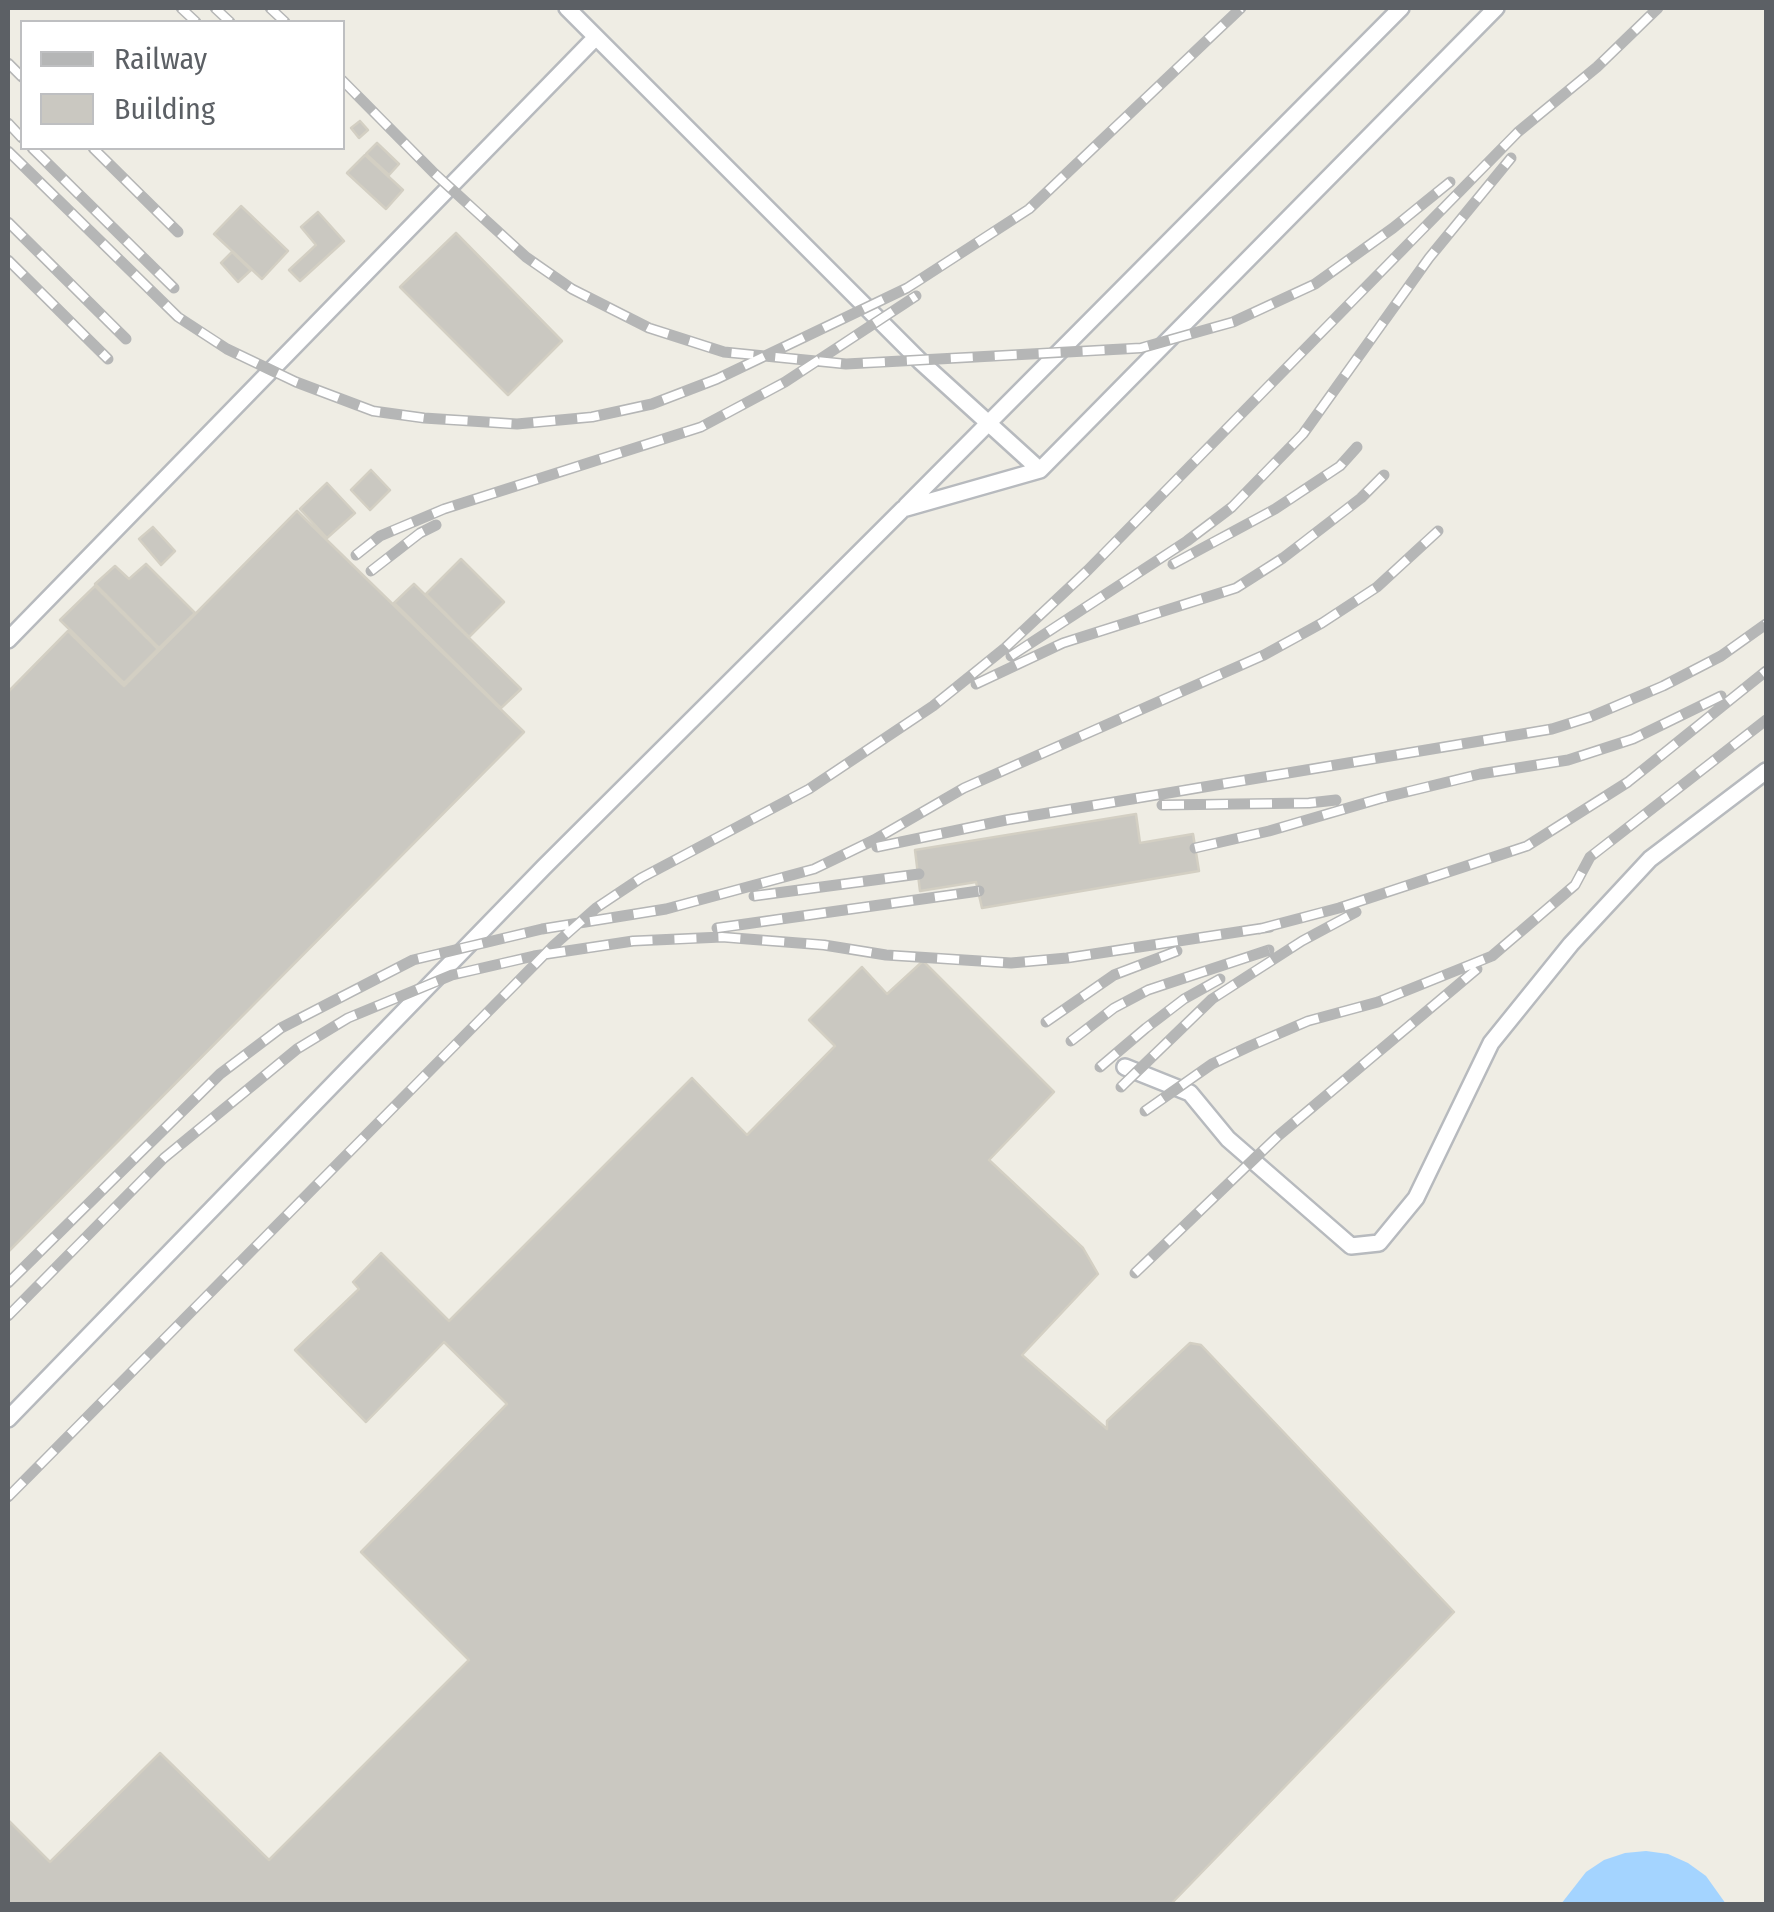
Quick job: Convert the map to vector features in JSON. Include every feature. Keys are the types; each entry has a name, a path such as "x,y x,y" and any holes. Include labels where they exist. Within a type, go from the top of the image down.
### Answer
{"lane":[{"path":"567,8 920,361 1040,470"},
{"path":"8,1420 558,853 1401,8"},
{"path":"903,509 1040,470 1496,8"},
{"path":"8,640 596,37"},
{"path":"1124,1067 1190,1093 1228,1139 1350,1246 1379,1243 1416,1198 1491,1043 1570,944 1650,859 1766,771"}],"water":[{"path":"1646,1851 1668,1854 1688,1863 1706,1876 1726,1904 1561,1904 1586,1872 1604,1860"}],"building":[{"path":"360,121 368,130 359,138 351,128"},
{"path":"377,143 399,164 389,175 366,154"},
{"path":"365,155 403,190 386,209 347,173"},
{"path":"241,206 288,251 262,279 214,234"},
{"path":"318,212 344,241 300,281 289,270 316,245 301,227"},
{"path":"456,233 562,341 508,395 400,287"},
{"path":"232,252 251,270 238,282 221,263"},
{"path":"371,470 390,490 370,510 351,490"},
{"path":"327,483 355,513 327,538 300,509"},
{"path":"297,511 524,732 8,1252 8,692 68,631 124,686"},
{"path":"153,527 175,551 161,565 139,539"},
{"path":"461,559 504,602 469,637 426,594"},
{"path":"146,564 195,613 159,648 95,584 115,566 129,579"},
{"path":"414,584 521,689 501,708 394,603"},
{"path":"95,586 158,649 124,683 60,620"},
{"path":"1136,814 1140,843 1193,834 1199,871 982,908 976,882 920,891 915,850"},
{"path":"923,961 1054,1092 989,1160 1083,1248 1098,1274 1022,1355 1107,1429 1107,1421 1190,1343 1201,1345 1454,1612 1171,1904 8,1904 8,1820 50,1862 160,1753 269,1860 469,1660 361,1552 507,1404 444,1342 366,1422 295,1350 359,1289 353,1282 381,1253 449,1321 692,1078 747,1135 835,1046 809,1020 862,967 887,994"}],"railway":[{"path":"181,8 194,20"},
{"path":"215,8 228,20"},
{"path":"270,8 283,20"},
{"path":"8,151 178,317 227,349 296,382 373,411 424,418 517,424 592,417 652,404 717,379 907,288 1029,209 1241,8"},
{"path":"8,1497 553,946 596,908 641,878 809,789 933,706 1005,648 1088,570 1518,132 1597,67 1658,8"},
{"path":"8,63 20,75"},
{"path":"345,83 434,173 526,257 572,289 649,328 724,352 846,364 1141,348 1233,322 1315,284 1450,182"},
{"path":"8,123 20,136"},
{"path":"34,150 174,288"},
{"path":"95,150 178,232"},
{"path":"1011,656 1187,541 1232,507 1303,434 1429,258 1511,158"},
{"path":"8,222 126,339"},
{"path":"8,260 108,359"},
{"path":"356,555 380,536 444,509 701,427 785,382 916,296"},
{"path":"1173,564 1275,509 1340,466 1357,447"},
{"path":"976,684 1063,643 1236,588 1283,558 1361,498 1384,475"},
{"path":"371,571 436,525"},
{"path":"8,1283 220,1074 281,1028 413,960 542,929 666,909 814,869 964,788 1264,655 1377,587 1438,531"},
{"path":"877,847 1006,820 1552,729 1663,686 1721,656 1766,624"},
{"path":"1259,929 1339,908 1527,846 1628,782 1766,671"},
{"path":"1195,848 1480,774 1568,760 1633,739 1721,696"},
{"path":"1145,1111 1212,1064 1250,1046 1308,1021 1378,1002 1492,956 1575,885 1590,857 1766,720"},
{"path":"1162,805 1336,800"},
{"path":"754,896 919,874"},
{"path":"717,928 979,891"},
{"path":"1121,1087 1212,999 1302,941 1356,912"},
{"path":"8,1316 164,1158 297,1049 348,1018 452,975 534,956 633,941 722,937 824,945 886,955 1011,963 1270,927"},
{"path":"1071,1041 1114,1008 1148,990 1269,950"},
{"path":"1046,1022 1114,975 1177,951"},
{"path":"1135,1273 1278,1136 1477,969"},
{"path":"1100,1067 1184,999 1220,979"}]}
